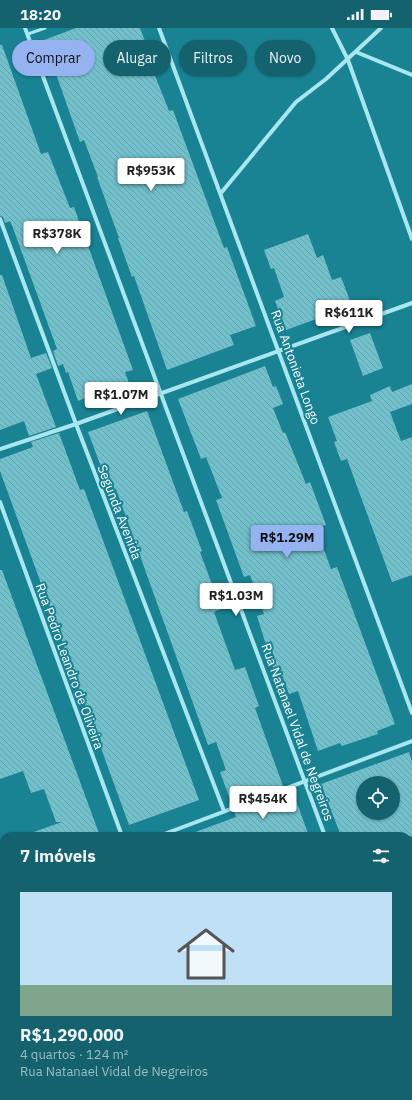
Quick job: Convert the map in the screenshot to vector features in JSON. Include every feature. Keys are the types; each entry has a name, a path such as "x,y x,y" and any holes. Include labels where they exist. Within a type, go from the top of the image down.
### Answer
{"street":[{"name":"Rua Natanael Vidal de Negreiros","path":"25,28 162,393 324,832"},
{"name":"Rua Antonieta Longo","path":"159,28 280,351 412,713"},
{"path":"221,193 296,102 348,60 381,28"},
{"path":"333,30 348,60 412,239"},
{"path":"356,52 412,75"},
{"name":"Segunda Avenida","path":"0,219 76,424 224,811"},
{"path":"0,449 76,424 412,303"},
{"name":"Rua Pedro Leandro de Oliveira","path":"0,502 121,832"},
{"path":"169,832 412,741"}],"lane":[{"path":"28,34 45,28"}],"building":[{"path":"76,28 140,28 144,40 103,40 103,76 155,76 169,111 173,110 224,248 227,247 256,326 230,335 234,345 167,370 134,276 132,277 118,238 98,177 84,140 80,142 57,76 95,76 95,40 44,40"},
{"path":"0,45 2,45 41,154 48,152 70,208 74,207 133,370 125,372 130,386 94,399 92,395 78,401 68,372 66,373 63,364 58,366 53,351 57,349 13,228 10,221 5,223 3,217 0,216"},
{"path":"308,234 317,258 323,255 332,280 341,277 352,306 286,330 275,301 284,297 274,268 271,269 264,250"},
{"path":"0,275 2,275 31,358 46,353 52,368 36,374 56,427 29,436 24,421 0,430"},
{"path":"370,333 383,368 363,376 350,340"},
{"path":"265,366 273,387 276,386 283,404 273,408 283,433 285,432 306,484 310,482 326,525 316,528 331,569 337,567 395,724 377,731 378,734 342,746 340,743 318,751 298,691 289,694 282,675 276,677 257,616 264,614 250,575 244,577 216,500 222,498 206,457 201,459 178,399"},
{"path":"412,384 412,404 390,412 401,441 412,437 412,575 392,582 347,459 341,461 334,442 337,441 328,417 372,401 370,395 390,386 392,392"},
{"path":"147,411 184,512 187,511 202,551 200,552 221,609 214,612 235,670 245,667 259,706 255,708 283,786 232,805 220,772 226,770 216,742 208,745 116,489 110,491 88,432"},
{"path":"59,433 80,490 84,489 199,800 129,825 0,471 0,459 33,447 31,442"},
{"path":"0,570 2,570 99,832 34,832 62,822 56,822 44,789 31,793 23,771 0,779"},
{"path":"409,752 412,762 412,832 339,832 321,784"},
{"path":"286,792 287,797 294,795 308,832 195,832 236,817 234,812"}]}
